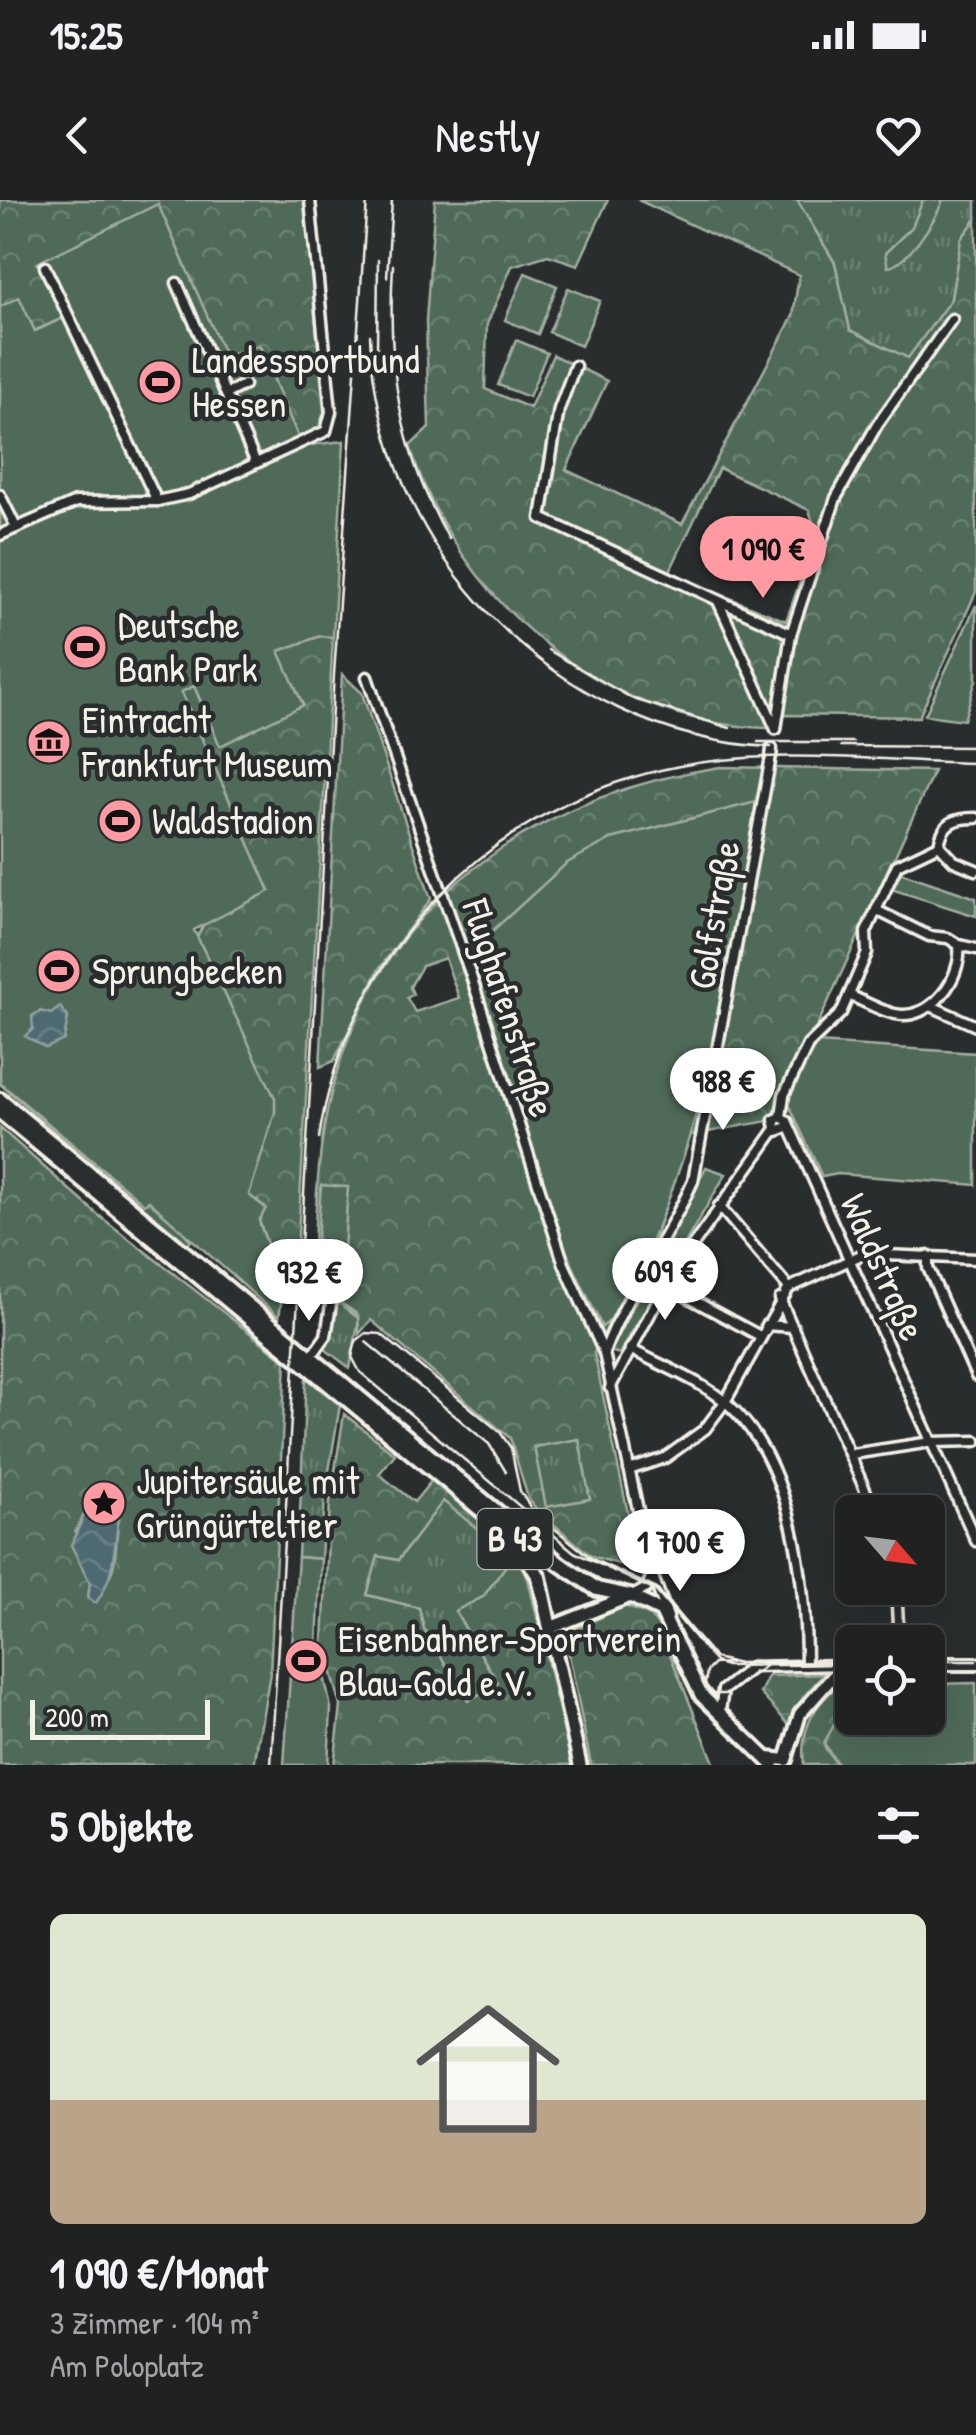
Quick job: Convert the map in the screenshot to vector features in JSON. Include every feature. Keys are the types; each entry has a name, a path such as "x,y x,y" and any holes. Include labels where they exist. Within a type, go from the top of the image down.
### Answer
{"highway":[{"name":"B 43","path":"0,1100 577,1576 605,1592 631,1596"},
{"name":"B 43","path":"0,1112 514,1538 539,1576 550,1628"}],"main road":[{"name":"B 43","path":"580,1765 550,1628 631,1596 656,1606 667,1621"},
{"path":"667,1621 697,1689 770,1762 784,1762 805,1705 835,1677"},
{"path":"945,1664 976,1664"},
{"path":"793,1740 796,1765"}],"street":[{"path":"0,534 60,506 90,499 157,501 190,494 326,431 331,412 310,200"},
{"path":"45,267 157,501"},
{"path":"177,283 256,463"},
{"path":"718,602 776,729 791,634 848,473 952,318"},
{"path":"575,366 559,408 541,518 791,634"},
{"path":"226,394 244,385"},
{"path":"0,495 16,527"},
{"name":"Flughafenstraße","path":"367,677 564,1264 604,1353 652,1574 667,1621"},
{"name":"Golfstraße","path":"604,1353 622,1311 670,1231 693,1181 771,756"},
{"path":"775,1130 774,1120 781,1116 784,1094 808,1045 841,1012 849,995 866,953 866,932 897,865 939,845 948,824 956,818 976,818"},
{"path":"939,845 954,861 976,870"},
{"path":"876,910 976,949"},
{"path":"931,1006 952,977 960,957 959,945"},
{"path":"849,995 896,1014 931,1006 976,1026"},
{"name":"Waldstraße","path":"781,1116 976,1541"},
{"path":"610,1388 665,1285 775,1130 787,1127"},
{"path":"719,1206 788,1288"},
{"path":"629,1470 688,1444 725,1402 788,1288 863,1254 976,1259"},
{"path":"928,1256 928,1268 976,1376"},
{"path":"665,1285 760,1336"},
{"path":"310,1357 326,1336 332,1298"},
{"path":"780,1299 868,1495"},
{"path":"766,1325 794,1327"},
{"path":"604,1353 620,1359 629,1351"},
{"path":"629,1351 725,1402 770,1468 790,1522 804,1591 806,1666"},
{"path":"852,1454 931,1442 976,1441"},
{"path":"631,1596 647,1588 652,1574"},
{"path":"720,1714 720,1696 727,1684 745,1670 760,1666 835,1665"}],"green space":[{"path":"0,200 305,200 324,412 319,427 298,438 260,346 225,356 65,317 34,331 19,298 0,307"},
{"path":"435,200 608,200 578,265 548,255 512,266 487,324 485,389 530,408 553,355 607,381 566,470 682,524 793,316 799,275 638,200 797,200 835,263 850,330 908,358 951,299 961,239 976,219 976,592 919,717 786,715 767,728 707,721 649,704 594,678 545,643 500,602 463,554 432,502 410,446 429,428 426,320","holes":["719,468 809,510 817,534 786,621 669,573"]},
{"path":"797,200 976,200 976,219 961,239 951,299 909,359 850,330 835,263"},
{"path":"923,200 943,200 912,250 888,267 885,253 912,227"},
{"name":"Waldstadion","path":"158,204 225,356 259,345 302,446 344,441 333,637 320,636 279,651 303,705 220,746 194,686 181,692 270,891 194,930 275,1098 275,1112 249,1195 266,1208 259,1221 280,1282 295,1286 295,1291 282,1297 279,1317 149,1201 144,1204 0,1083 0,307 19,297 35,331 64,318 37,263"},
{"path":"525,273 557,286 538,334 505,320"},
{"path":"568,288 600,301 581,346 549,332"},
{"path":"516,340 547,353 529,397 498,385"},
{"path":"976,605 976,680 964,720 925,715"},
{"path":"320,636 333,637 295,1286 280,1282 259,1221 258,1200 165,1211 191,1241 187,1245 0,1084 0,1066 196,938 204,924 269,890 181,691 194,686 220,745 303,705 278,651"},
{"path":"342,674 362,693 431,899 379,969 334,1061 320,1067"},
{"path":"720,767 934,771 774,1120 691,1135 655,1236 594,1353 640,1570 591,1556 537,1510 528,1498 510,1438 371,1320 359,1334 358,1315 340,1302 334,1286 312,1284 318,1177 330,1097 361,1008 394,952 435,904 482,862 535,828 593,801 655,780","holes":["445,958 459,998 415,1012 407,998 413,994 410,987 422,966","579,1439 590,1499 546,1507 534,1447"]},
{"path":"756,802 714,1041 683,1158 663,1215 627,1293 614,1316 602,1327 562,1243 466,955 567,863 611,839"},
{"path":"896,871 976,898 976,916 888,888"},
{"path":"817,1043 976,1053 976,1185 838,1174 822,1177 787,1100"},
{"path":"0,1128 97,1214 286,1361 270,1673 254,1765 0,1765","holes":["95,1507 119,1517 112,1571 88,1598 90,1583 75,1532 85,1513"]},
{"path":"706,1167 726,1174 619,1354 610,1351"},
{"path":"321,1185 348,1187 342,1281 314,1281"},
{"path":"329,1295 359,1319 350,1368 326,1350"},
{"path":"306,1378 340,1405 325,1495 321,1559 298,1557"},
{"path":"344,1414 395,1454 379,1474 414,1502 432,1480 511,1547 528,1579 572,1765 334,1765 341,1706 323,1642 330,1501","holes":["443,1501 505,1551 508,1563 483,1597 455,1611 498,1683 468,1701 424,1629 419,1608 367,1595 378,1556 398,1560"]},
{"path":"579,1438 590,1499 545,1508 534,1447"},
{"path":"443,1500 506,1551 508,1564 483,1597 456,1611 498,1683 467,1702 424,1629 419,1608 367,1595 378,1555 398,1560"},
{"name":"Eisenbahner-Sportverein Blau-Gold e.V.","path":"298,1557 321,1559 317,1644 331,1708 328,1765 284,1765"},
{"path":"625,1606 649,1615 658,1625 715,1765 591,1765 565,1634"},
{"path":"824,1674 804,1696 790,1726 760,1693 768,1676"},
{"path":"976,1683 976,1765 838,1765 824,1743 835,1723 835,1735 945,1735 945,1684"},
{"path":"835,1689 835,1733 824,1746 837,1765 804,1765 808,1725"}],"water":[{"path":"60,1007 68,1017 64,1040 46,1048 25,1036 33,1029 32,1016 40,1011 51,1014"},
{"path":"107,1503 119,1517 110,1572 96,1603 88,1598 90,1583 71,1545 85,1513"}],"tunnel":[{"path":"772,749 776,729"}],"tram line":[{"path":"835,1662 735,1663 715,1658 657,1589 592,1559 532,1510 520,1491 511,1448 500,1432 381,1334 366,1333 356,1341 352,1357 360,1372 574,1552 656,1591 715,1662 726,1666 835,1664"},
{"path":"366,1342 489,1444 506,1472"},
{"path":"945,1661 976,1661"},
{"path":"730,1663 714,1664 707,1671 705,1684 713,1694 728,1694 765,1666"}],"railway":[{"path":"271,1765 334,674 367,200"},
{"path":"387,277 392,200"},
{"path":"377,350 378,260"},
{"path":"393,265 392,337 400,406 418,473 449,539"},
{"path":"370,335 380,414 405,488 443,557 492,618 551,669 619,708 692,735 771,747"},
{"path":"548,650 633,699 730,728"},
{"path":"758,742 853,742"},
{"path":"841,746 976,747"},
{"path":"319,1138 335,1070 361,1006 396,947 440,895 491,849 549,812 612,784 716,761 828,757 976,763"}],"place":[{"name":"Landessportbund Hessen","path":"160,382"},
{"name":"Deutsche Bank Park","path":"85,647"},
{"name":"Eintracht Frankfurt Museum","path":"49,742"},
{"name":"Waldstadion","path":"120,821"},
{"name":"Sprungbecken","path":"59,971"},
{"name":"Jupitersäule mit Grüngürteltier","path":"104,1503"},
{"name":"Eisenbahner-Sportverein Blau-Gold e.V.","path":"306,1661"}]}
